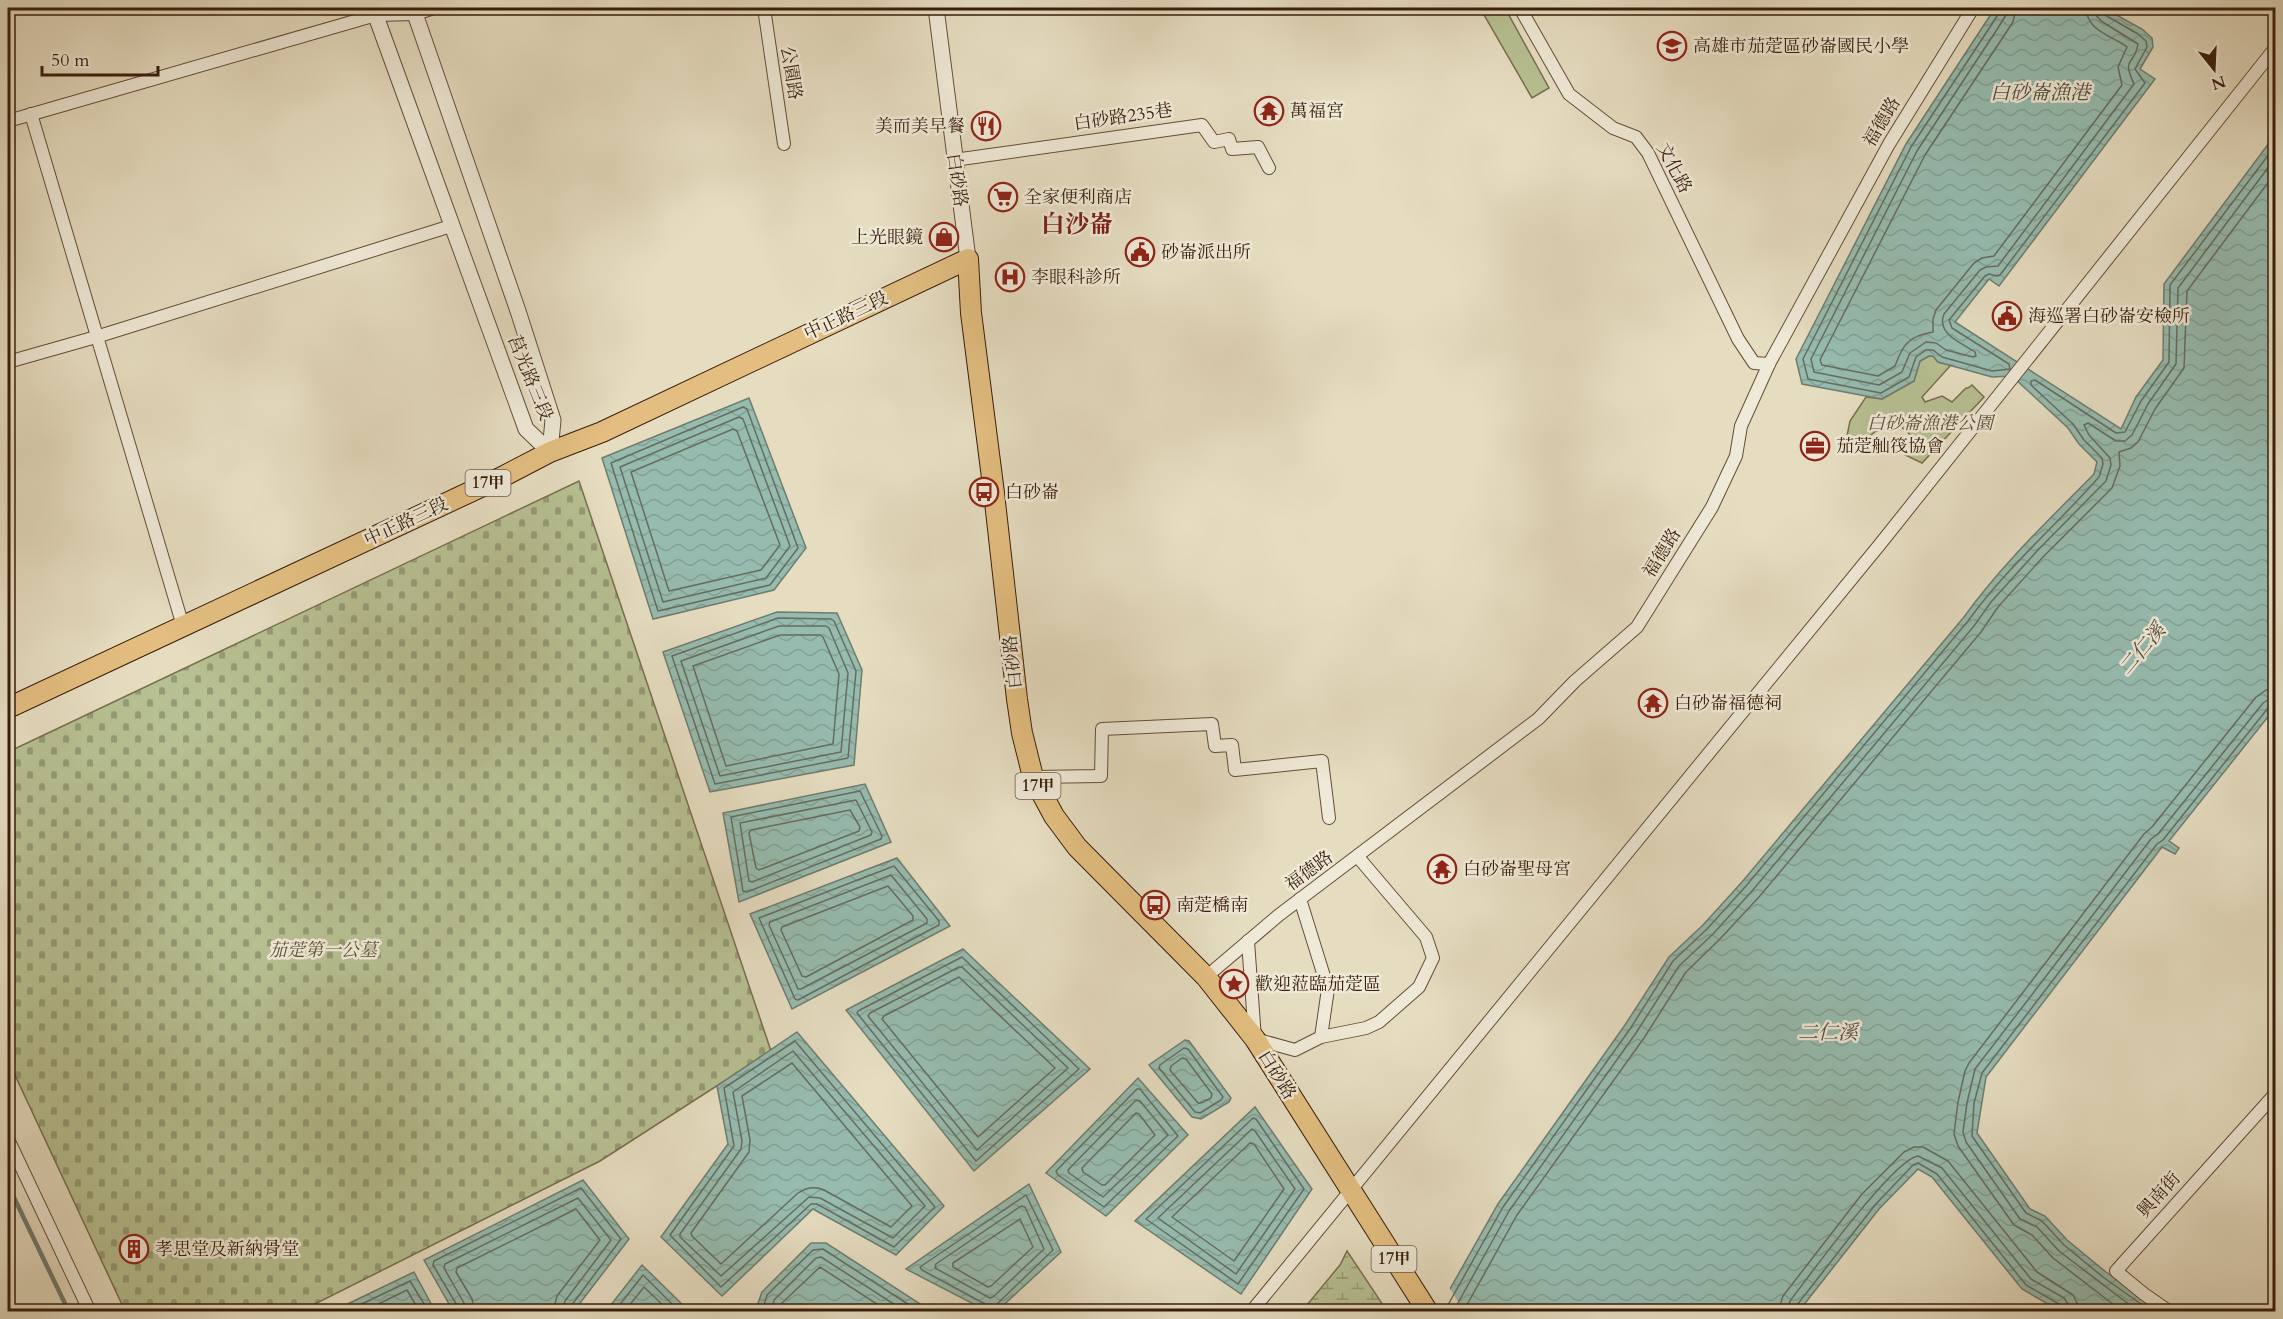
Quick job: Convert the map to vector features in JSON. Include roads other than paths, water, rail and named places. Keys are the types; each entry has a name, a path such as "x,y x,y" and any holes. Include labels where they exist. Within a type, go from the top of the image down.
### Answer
{"main road":[{"name":"中正路三段","path":"8,708 500,478 550,452 602,432 968,259"},
{"name":"白砂路","path":"968,259 971,313 994,493 1014,681 1022,733 1033,777 1054,816 1077,847 1206,977 1255,1040 1356,1199"},
{"name":"17甲","path":"1356,1199 1428,1311"}],"street":[{"path":"8,121 374,11 414,11 434,8"},
{"name":"公園路","path":"764,8 784,144"},
{"name":"白砂路","path":"936,8 968,259"},
{"name":"文化路","path":"1520,8 1569,94 1613,128 1636,137 1648,153 1737,339 1754,363 1769,364"},
{"name":"福德路","path":"1206,977 1299,899 1358,857 1538,719 1575,681 1637,627 1712,507 1736,456 1737,438 1741,426 1769,364 1889,144 1973,8"},
{"name":"莒光路三段","path":"374,11 526,429 550,452"},
{"name":"莒光路三段","path":"414,11 518,311 553,420 550,452"},
{"path":"1251,1311 1356,1199 2276,47"},
{"path":"31,114 183,626"},
{"name":"白砂路235巷","path":"954,160 1202,125 1214,142 1229,139 1232,149 1258,147 1269,168"},
{"path":"8,362 96,337 451,226"},
{"path":"1033,777 1101,776 1102,729 1212,724 1215,746 1232,745 1235,770 1322,761 1329,818"},
{"path":"1248,941 1255,1040 1295,1050 1321,1036 1366,1028 1379,1022 1419,987 1433,958 1426,937 1358,857"},
{"path":"1299,899 1328,989 1321,1036"},
{"name":"興南街","path":"2170,1311 2144,1294 2116,1271 2276,1093"},
{"path":"8,1139 90,1311"}],"water":[{"name":"二仁溪","path":"1995,8 2104,8 2142,29 2152,38 2153,47 2140,69 2155,79 1999,286 1989,279 1955,322 2121,429 2136,397 2163,360 2164,284 2275,135 2275,708 2169,841 2179,848 2175,854 2162,847 1986,1077 1977,1133 2030,1209 2045,1216 2067,1240 2106,1272 2162,1311 2060,1311 2022,1289 1932,1177 1918,1169 1879,1209 1799,1311 1437,1312 1498,1204 1625,1025 1669,957 1703,925 1742,882 2010,561 2094,474 2097,462 2079,444 2068,428 2012,376 1992,377 1938,362 1933,356 1929,356 1920,361 1914,381 1882,399 1802,384 1796,359 1906,144"},
{"path":"749,398 806,548 774,590 653,619 602,458"},
{"path":"777,612 837,613 862,670 854,765 710,792 663,652"},
{"path":"865,784 891,842 739,902 723,813"},
{"path":"897,858 950,926 792,1009 750,914"},
{"path":"963,949 1090,1069 974,1171 846,1010"},
{"path":"797,1032 944,1206 896,1255 813,1209 722,1296 661,1237 728,1144 717,1086"},
{"path":"1185,1040 1189,1041 1231,1098 1229,1102 1201,1119 1192,1117 1149,1065"},
{"path":"1138,1078 1188,1135 1106,1216 1046,1173"},
{"path":"1255,1107 1312,1189 1241,1294 1135,1221"},
{"path":"583,1180 629,1239 574,1311 453,1311 424,1260"},
{"path":"1029,1184 1061,1252 997,1311 987,1311 906,1269"},
{"path":"811,1243 826,1243 931,1311 759,1311 757,1306 762,1292"},
{"path":"642,1265 687,1309 685,1311 607,1310"},
{"path":"414,1272 435,1311 333,1311"}],"waterway":[{"path":"8,1185 69,1312"}],"place":[{"name":"高雄市茄萣區砂崙國民小學","path":"1672,46"},
{"name":"萬福宮","path":"1269,111"},
{"name":"美而美早餐","path":"986,126"},
{"name":"全家便利商店","path":"1003,197"},
{"name":"上光眼鏡","path":"944,237"},
{"name":"砂崙派出所","path":"1140,252"},
{"name":"李眼科診所","path":"1010,277"},
{"name":"海巡署白砂崙安檢所","path":"2007,316"},
{"name":"茄萣舢筏協會","path":"1815,446"},
{"name":"白砂崙","path":"984,492"},
{"name":"白砂崙福德祠","path":"1653,703"},
{"name":"白砂崙聖母宮","path":"1442,869"},
{"name":"南萣橋南","path":"1155,905"},
{"name":"歡迎蒞臨茄萣區","path":"1234,984"},
{"name":"孝思堂及新納骨堂","path":"134,1249"}],"district":[{"name":"白沙崙","path":"1077,224"}],"water label":[{"name":"白砂崙漁港","path":"2040,92"}],"park label":[{"name":"白砂崙漁港公園","path":"1930,423"},
{"name":"茄萣第一公墓","path":"323,950"}]}
